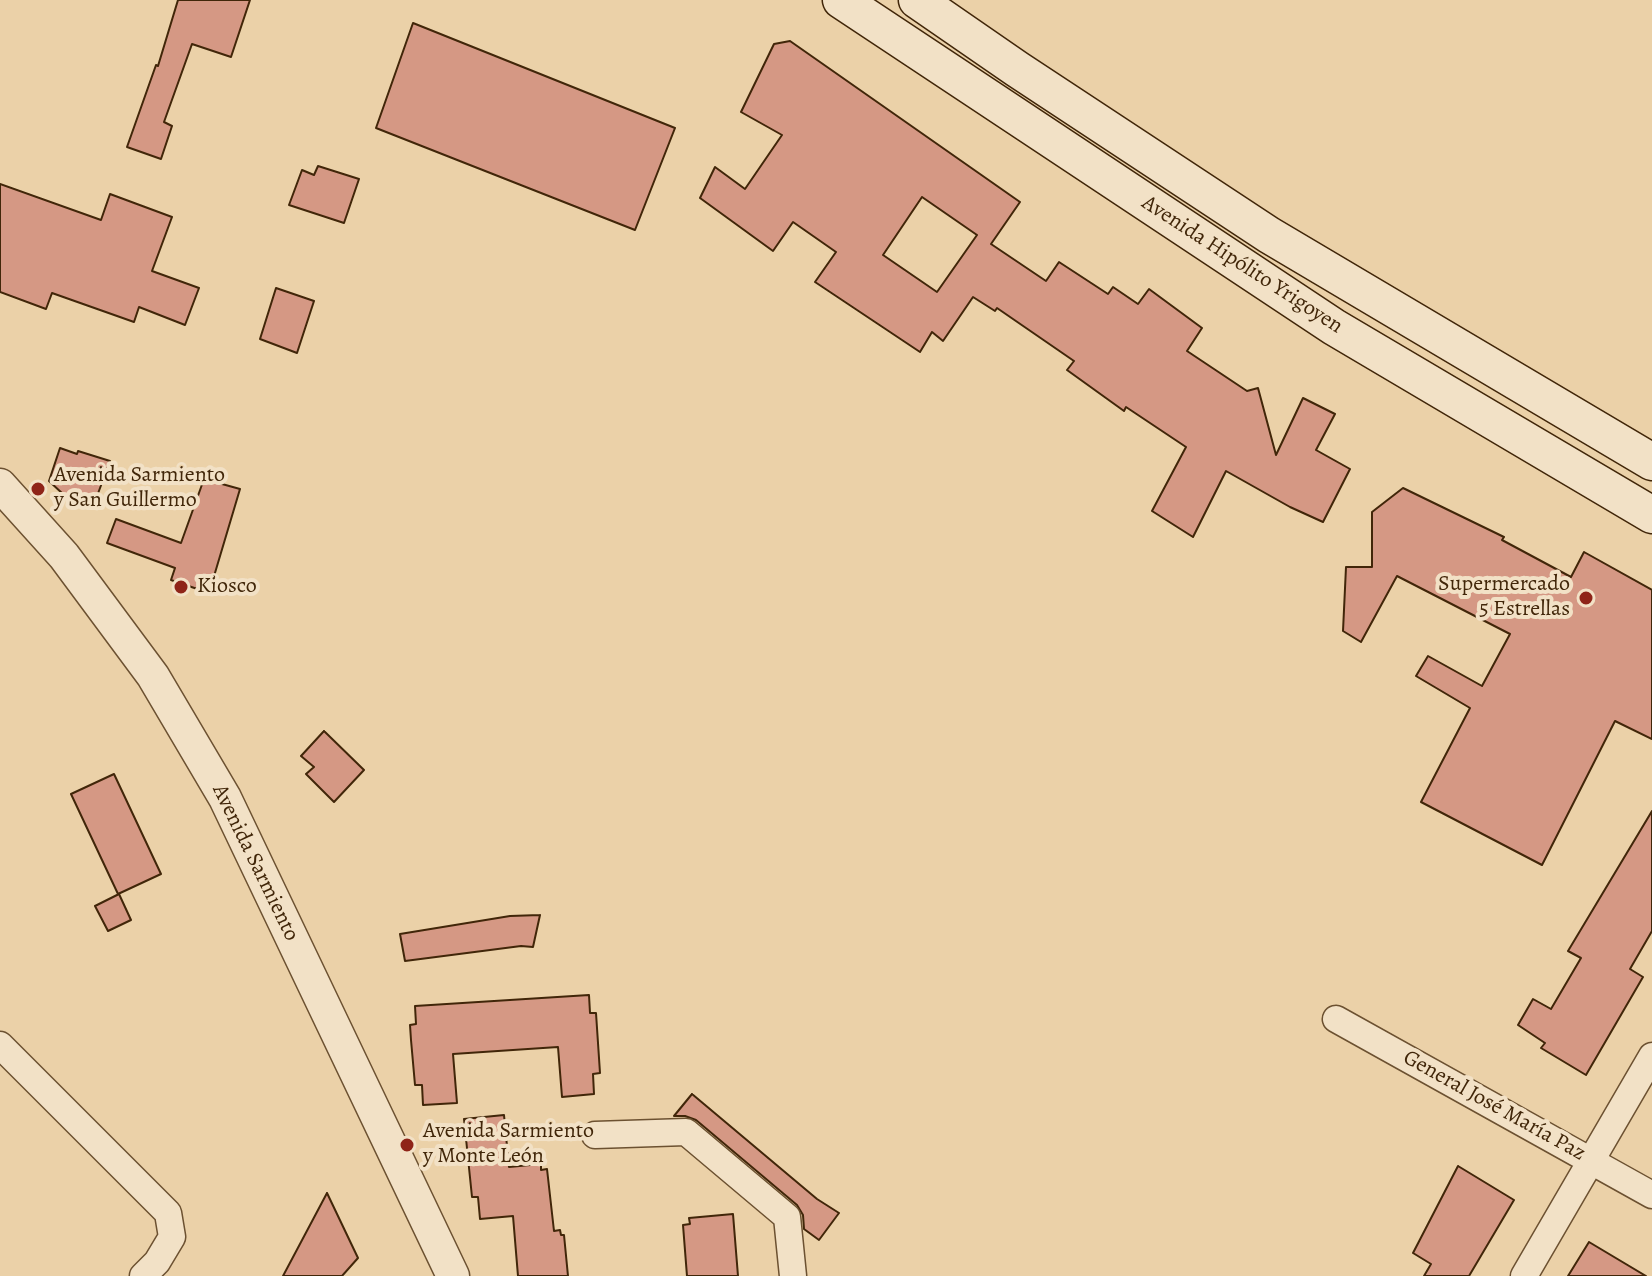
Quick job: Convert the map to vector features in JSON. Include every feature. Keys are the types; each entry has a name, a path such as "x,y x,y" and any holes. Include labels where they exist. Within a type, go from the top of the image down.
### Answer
{"main road":[{"name":"Avenida Hipólito Yrigoyen","path":"841,0 1334,327 1652,515"},
{"name":"Avenida Hipólito Yrigoyen","path":"917,0 1269,235 1652,462"}],"street":[{"name":"Avenida Sarmiento","path":"0,485 64,556 153,676 225,798 453,1276"},
{"name":"General José María Paz","path":"1336,1019 1652,1195"},
{"path":"0,1045 168,1213 172,1237 157,1262 143,1276"},
{"path":"1524,1276 1652,1056"},
{"path":"595,1135 686,1132 787,1217 793,1276"}],"building":[{"path":"178,0 250,0 231,57 192,44 164,122 172,126 161,159 127,147 158,66"},
{"path":"413,23 675,128 635,230 376,128"},
{"path":"790,41 1020,202 991,244 1046,281 1059,262 1108,294 1113,287 1138,304 1149,289 1202,328 1187,351 1247,391 1258,388 1276,455 1303,398 1335,414 1316,450 1350,469 1323,522 1226,471 1193,537 1152,511 1186,447 1126,407 1124,411 1067,370 1074,361 997,308 995,311 973,297 943,341 932,332 920,352 815,282 836,252 793,222 773,251 700,198 715,167 745,189 782,135 741,112 774,44","holes":["922,197 977,235 937,292 883,255"]},
{"path":"318,166 359,179 344,223 289,205 302,170 314,175"},
{"path":"0,184 101,220 110,194 172,217 152,271 199,288 185,325 139,307 134,322 52,293 46,309 0,292"},
{"path":"276,288 314,301 297,353 260,339"},
{"path":"60,448 110,461 93,507 64,495 49,481"},
{"path":"204,479 240,489 209,593 171,580 175,568 107,543 116,519 181,543"},
{"path":"1403,488 1504,537 1502,540 1571,577 1584,552 1652,590 1652,739 1615,721 1542,865 1421,802 1470,708 1416,676 1428,656 1482,686 1510,634 1397,576 1361,642 1343,631 1346,567 1372,567 1372,512"},
{"path":"324,731 364,770 334,802 306,774 314,767 301,756"},
{"path":"114,774 161,874 118,894 71,794"},
{"path":"1652,811 1652,931 1630,969 1643,977 1586,1075 1541,1048 1545,1043 1518,1025 1533,999 1551,1009 1581,958 1568,951"},
{"path":"119,894 131,920 108,931 95,906"},
{"path":"540,915 533,947 405,961 400,934 510,916"},
{"path":"589,995 590,1013 596,1013 600,1073 593,1074 594,1094 562,1097 558,1047 453,1054 457,1103 423,1105 422,1085 415,1085 411,1040 410,1025 416,1024 415,1006"},
{"path":"692,1094 817,1199 839,1213 819,1240 804,1229 803,1215 797,1205 696,1120 674,1116"},
{"path":"504,1115 509,1167 541,1164 541,1170 547,1169 554,1231 560,1230 564,1235 568,1276 518,1276 513,1216 480,1219 478,1197 472,1197 464,1119"},
{"path":"1458,1166 1514,1200 1469,1276 1424,1276 1431,1264 1413,1253"},
{"path":"327,1193 358,1258 342,1276 283,1276"},
{"path":"733,1214 738,1276 687,1276 683,1225 690,1224 689,1218"},
{"path":"1589,1242 1646,1276 1568,1276"}],"place":[{"name":"Avenida Sarmiento y San Guillermo","path":"38,489"},
{"name":"Kiosco","path":"181,587"},
{"name":"Supermercado 5 Estrellas","path":"1586,598"},
{"name":"Avenida Sarmiento y Monte León","path":"407,1145"}]}
